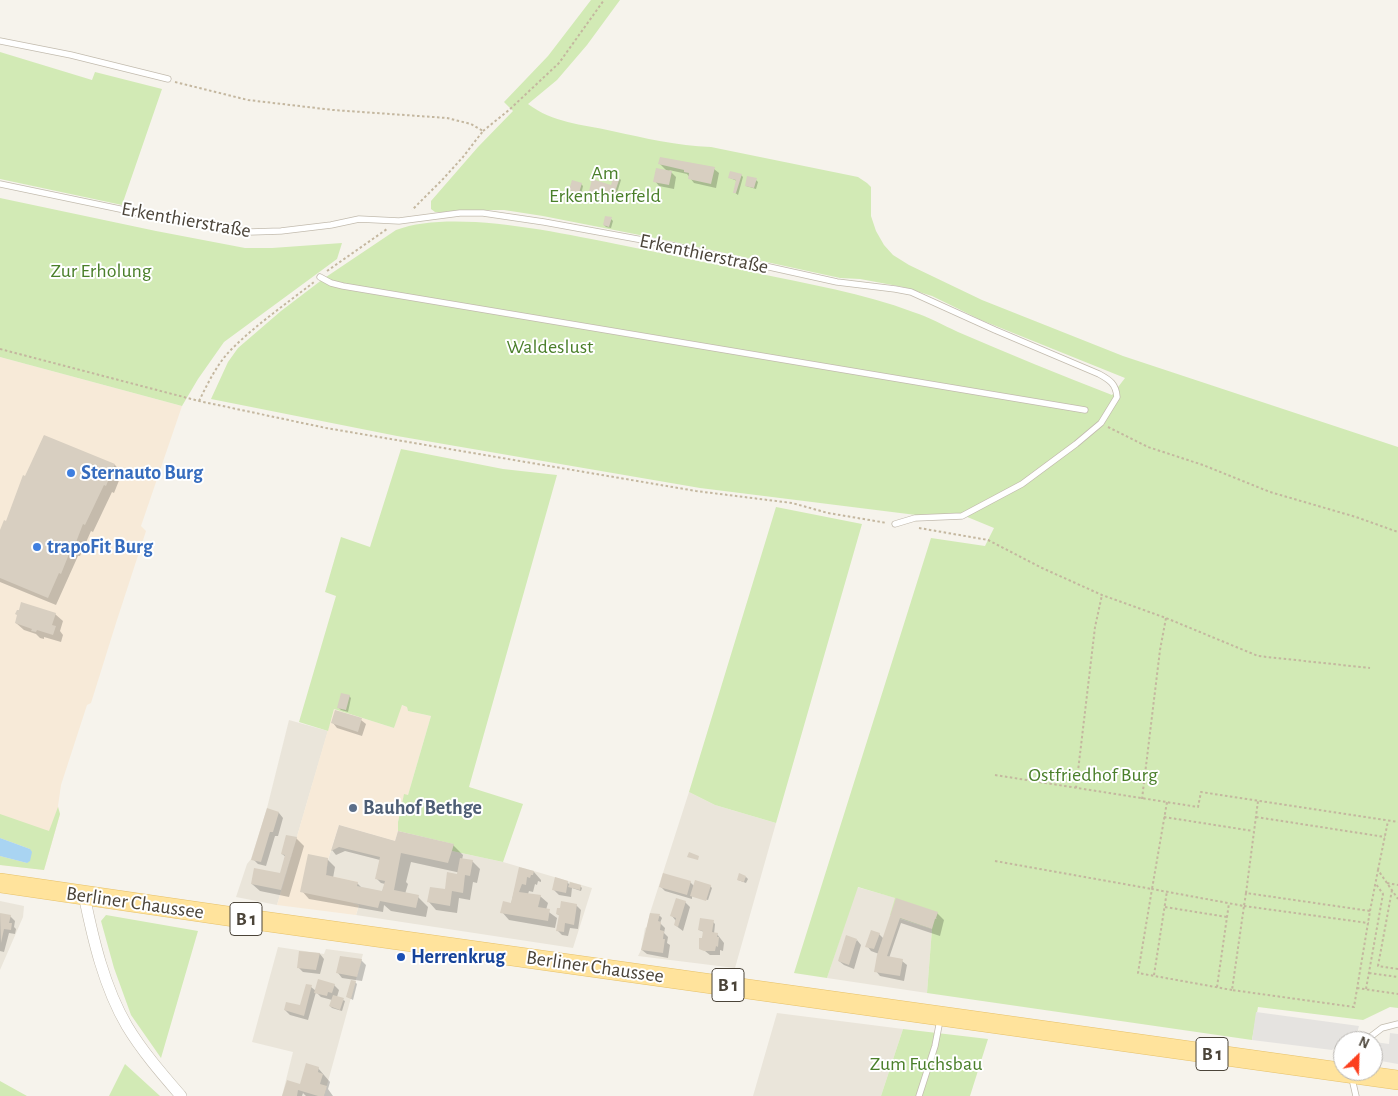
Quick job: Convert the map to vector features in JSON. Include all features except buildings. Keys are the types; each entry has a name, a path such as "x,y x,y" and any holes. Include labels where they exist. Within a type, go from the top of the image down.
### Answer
{"main road":[{"name":"Berliner Chaussee","path":"0,883 1333,1069"},
{"name":"B 1","path":"1383,1077 1398,1080"}],"street":[{"path":"84,895 90,924 104,971 120,1014 136,1040 182,1096"}],"lane":[{"path":"0,41 71,55 168,79"},
{"name":"Erkenthierstraße","path":"0,184 158,217 236,231 281,231 331,225 359,219 400,220 460,213 508,216 670,245 837,282 911,292 1109,379 1116,387 1117,397 1101,423 1069,450 1022,484 962,516 915,518 895,524"},
{"path":"320,277 331,283 343,286 1085,410"},
{"path":"919,1096 935,1046 941,1015"},
{"path":"1378,1031 1382,1028 1398,1024"},
{"path":"1352,1081 1356,1096"}],"path":[{"path":"199,401 211,376 226,354 243,338 320,277 400,220 424,199 464,157 483,131 558,63 604,0"},
{"path":"168,79 248,100 333,110 447,118 471,124 483,131"},
{"path":"0,350 199,401 326,428 669,487 792,503 828,513 988,540 1042,568 1102,595 1166,618 1258,656 1370,668"},
{"path":"1101,423 1148,447 1203,465 1270,492 1356,517 1398,532"},
{"path":"1076,788 1095,628 1102,595"},
{"path":"1142,799 1160,650 1166,618"},
{"path":"995,775 1198,807 1201,792 1398,822"},
{"path":"1232,990 1258,801"},
{"path":"1167,802 1138,973 1232,990 1354,1007 1370,911 1388,821"},
{"path":"1164,817 1254,831"},
{"path":"1256,817 1385,837"},
{"path":"995,861 1244,906 1368,923"},
{"path":"1378,870 1398,898"},
{"path":"1387,883 1398,885"},
{"path":"1366,989 1382,894 1376,884"},
{"path":"1392,890 1378,966 1398,969"},
{"path":"1154,976 1167,891"},
{"path":"1246,893 1370,911"},
{"path":"1218,987 1228,903"},
{"path":"1165,907 1227,917"},
{"path":"1369,973 1398,977"},
{"path":"1357,988 1398,994"}],"shaded area":[{"path":"0,357 182,406 141,526 146,531 91,703 87,705 61,785 58,806 60,814 44,870 0,865"},
{"name":"Bauhof Bethge","path":"401,705 407,707 408,711 431,716 408,795 404,795 395,841 339,825 328,860 326,875 358,882 353,903 359,905 356,915 277,905 334,709 394,728"},
{"path":"289,720 328,731 277,905 236,897 247,864 251,859 267,808"},
{"path":"689,792 715,805 776,823 735,968 638,956 645,928 647,927"},
{"path":"339,825 396,841 398,831 454,844 452,851 503,862 592,888 573,948 356,915 359,905 353,903 326,875 328,860"},
{"path":"857,887 896,898 890,916 932,929 927,993 827,978"},
{"path":"0,901 24,906 23,917 0,970"},
{"path":"278,947 324,954 326,949 363,954 324,1096 282,1096 293,1052 252,1042"},
{"path":"1256,1012 1359,1026 1358,1031 1333,1031 1332,1050 1252,1040"},
{"path":"777,1013 903,1029 881,1096 753,1096"},
{"path":"1390,1033 1398,1034 1398,1064 1383,1061 1383,1043 1389,1044"}],"green space":[{"path":"591,0 620,0 587,45 557,80 528,104 547,115 578,124 661,141 711,147 858,177 871,187 871,216 876,231 884,245 893,255 909,265 982,300 1123,356 1398,447 1398,1008 1390,1007 1363,1020 1258,1007 1252,1040 927,993 932,929 890,915 895,898 858,887 827,978 794,973 931,538 985,546 994,528 960,514 916,515 700,488 397,436 211,399 228,362 238,348 281,311 323,279 396,230 419,224 446,222 474,222 535,229 668,254 835,289 875,299 919,314 996,348 1112,395 1125,378 981,320 932,296 903,287 860,279 840,278 543,216 504,210 435,212 431,209 431,201 478,147 513,111 504,102 548,56"},
{"path":"0,52 92,80 95,72 162,89 122,205 0,179"},
{"name":"Zur Erholung","path":"0,198 245,248 342,243 337,259 224,342 182,406 0,357"},
{"path":"401,449 503,469 557,475 469,787 523,804 503,862 452,851 453,844 398,831 404,794 408,795 431,716 408,711 407,707 402,705 394,728 334,709 328,731 299,722 336,596 325,592 341,537 370,547"},
{"path":"776,507 862,524 776,823 715,805 689,792"},
{"path":"58,807 60,814 44,870 0,865 0,856 27,863 30,849 0,838 0,814 49,831"},
{"path":"106,915 198,931 161,1058 131,1015 114,968 101,921"},
{"name":"Zum Fuchsbau","path":"903,1029 988,1039 970,1096 881,1096"},
{"path":"125,1064 160,1096 109,1096"},
{"path":"0,1081 27,1096 0,1096"}],"water":[{"path":"0,838 30,849 32,852 30,861 27,863 0,856"}],"place":[{"name":"Sternauto Burg","path":"71,473"},
{"name":"trapoFit Burg","path":"37,547"},
{"name":"Bauhof Bethge","path":"353,808"},
{"name":"Herrenkrug","path":"401,957"}],"park label":[{"name":"Am Erkenthierfeld","path":"605,184"},
{"name":"Waldeslust","path":"550,347"},
{"name":"Ostfriedhof Burg","path":"1093,775"}]}
